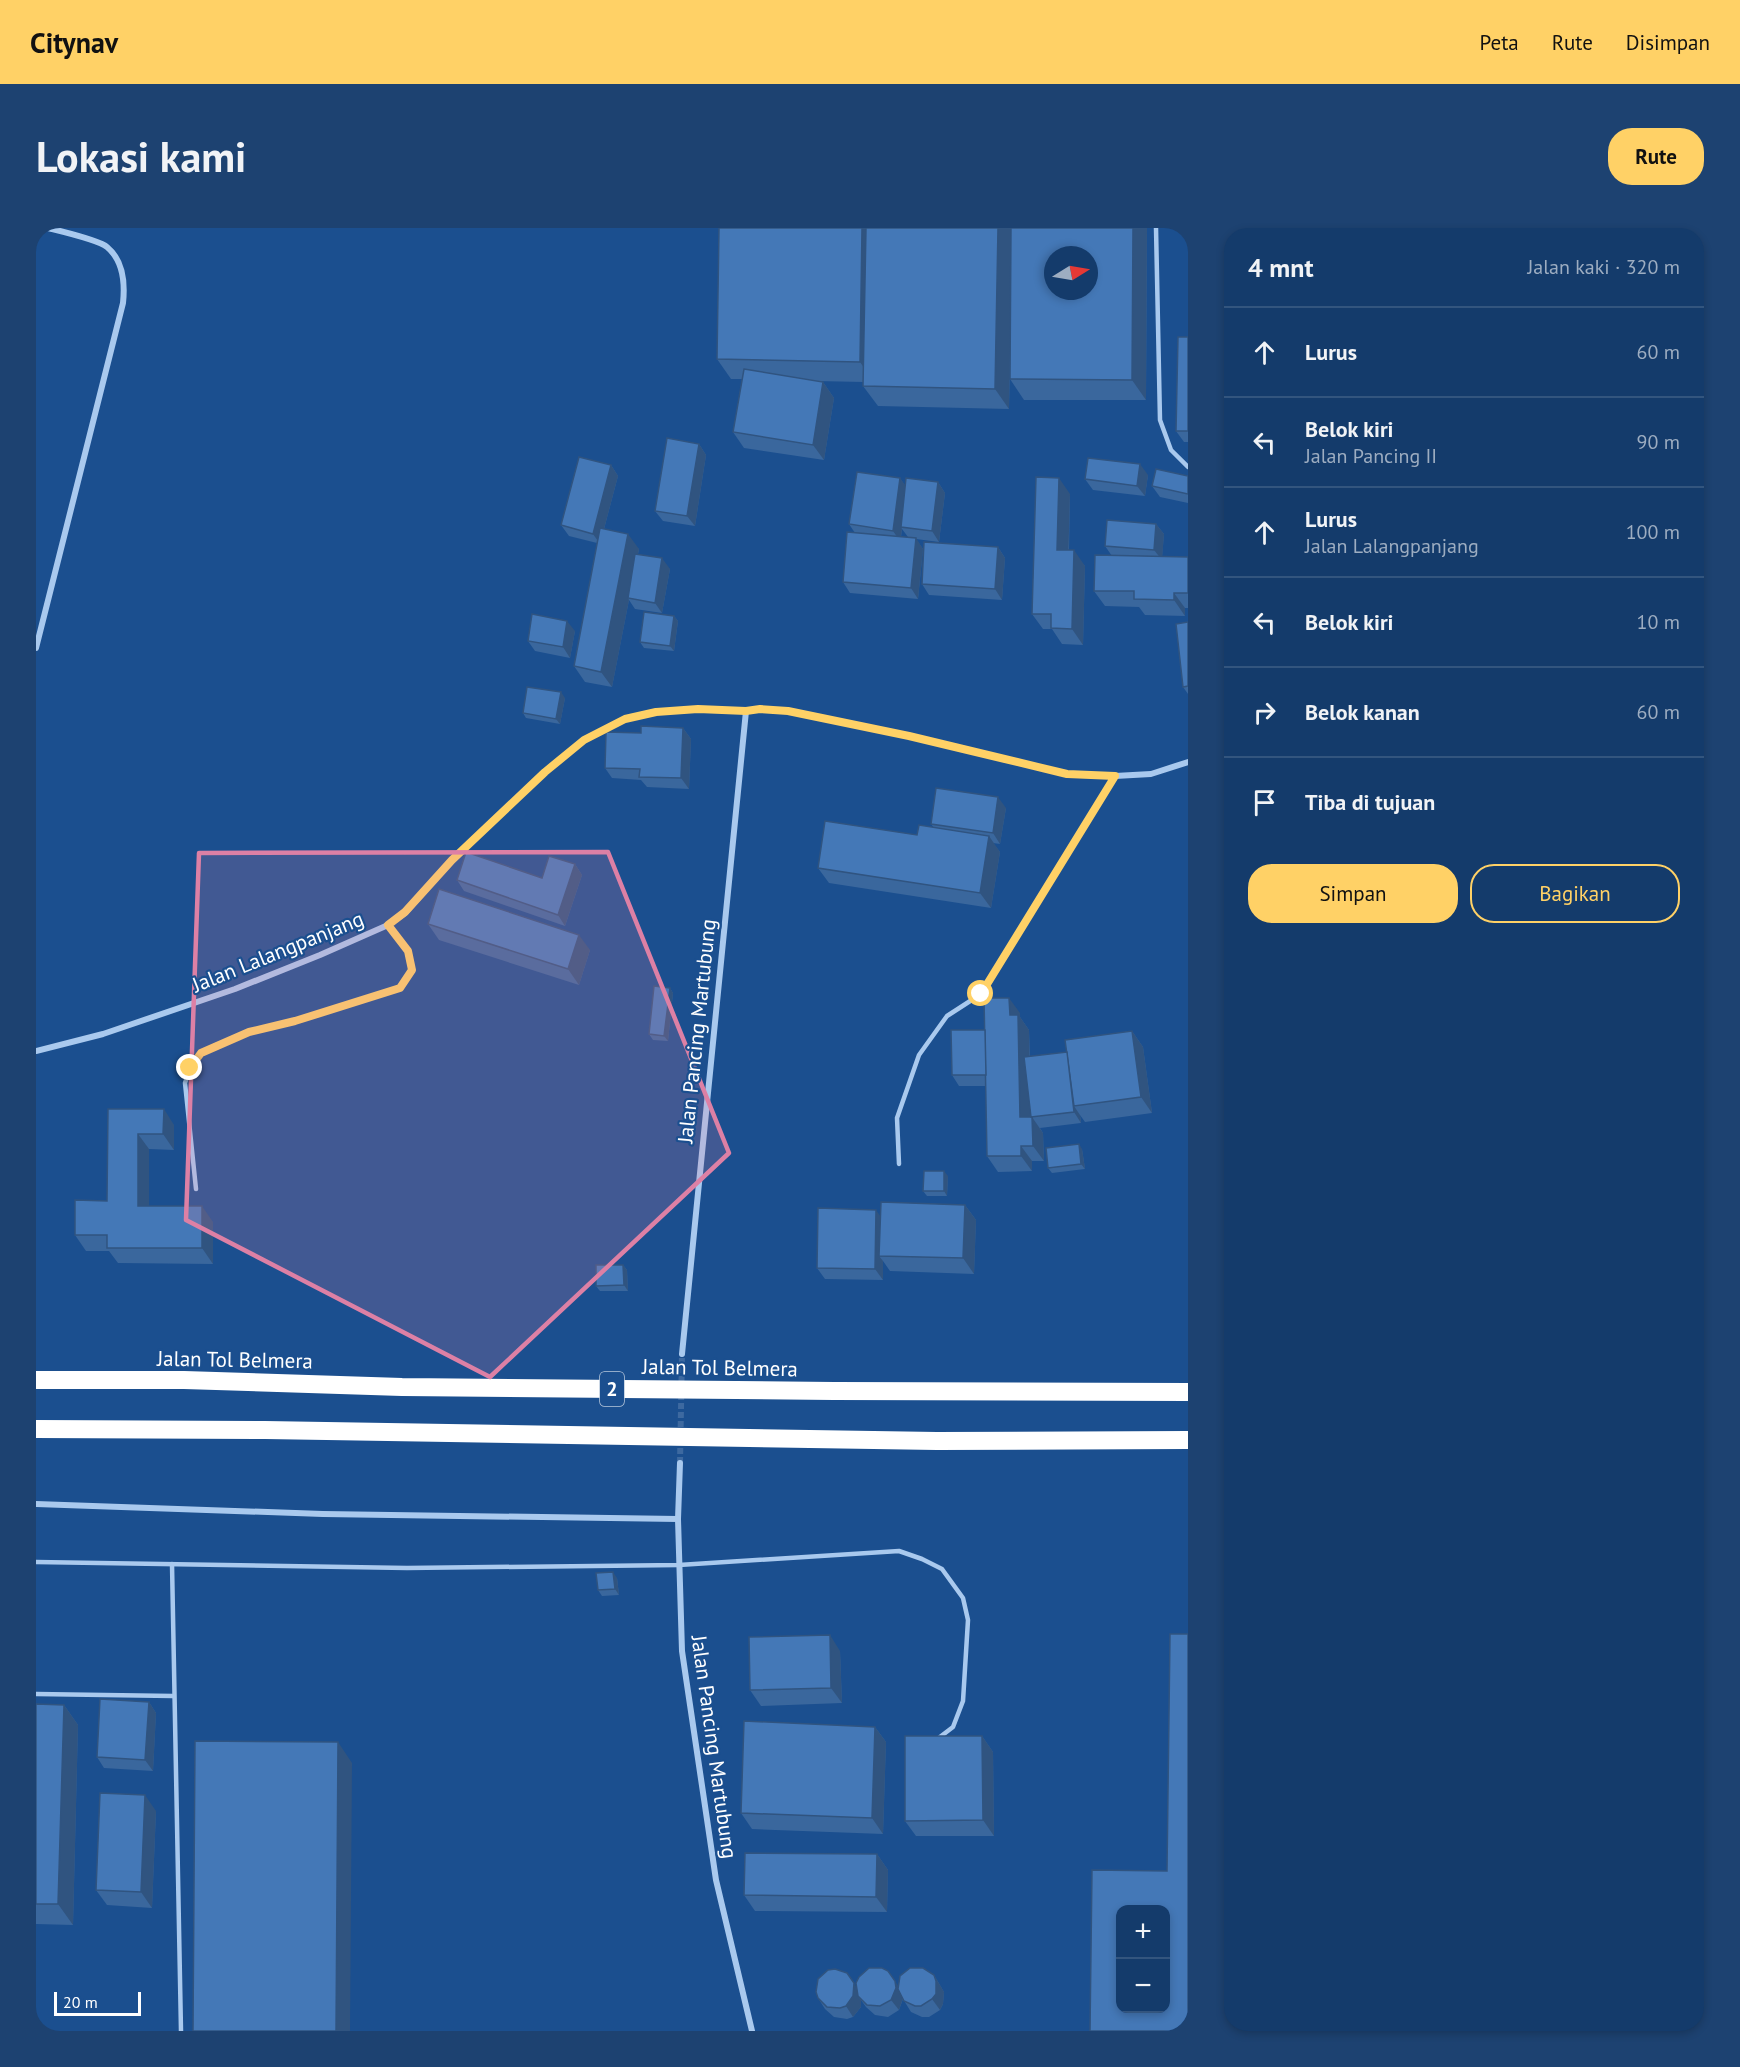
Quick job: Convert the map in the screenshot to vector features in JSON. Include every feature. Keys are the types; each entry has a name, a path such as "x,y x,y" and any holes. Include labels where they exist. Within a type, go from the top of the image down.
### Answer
{"highway":[{"name":"Jalan Tol Belmera","path":"36,1380 184,1380 448,1388 846,1392 1188,1392"},
{"name":"2","path":"36,1429 277,1430 937,1441 1188,1440"}],"street":[{"path":"36,648 123,303 125,283 119,264 106,246 48,228"},
{"name":"Jalan Lalangpanjang","path":"36,1051 103,1034 235,989 388,925 405,912 452,860 545,772 584,740 625,719 656,712 698,709 788,711 909,736 1067,774 1115,776 1151,774 1188,762"},
{"name":"Jalan Pancing Martubung","path":"682,1354 746,711"},
{"name":"Jalan Pancing Martubung","path":"680,1463 678,1519 682,1651 714,1868 752,2031"},
{"path":"36,1504 323,1514 678,1519"}],"lane":[{"path":"1156,228 1160,420 1171,450 1188,466"},
{"path":"899,1164 897,1118 918,1055 947,1016 981,994 1115,776"},
{"path":"196,1189 185,1083 190,1068 201,1053 249,1032 295,1021 400,988 412,970 408,951 388,925"},
{"path":"36,1562 407,1569 679,1565 899,1551 942,1569 963,1598 968,1620 963,1701 953,1727 934,1741"},
{"path":"172,1564 181,2031"},
{"path":"36,1694 173,1696"}],"highlighted area":[{"path":"608,852 729,1153 490,1377 186,1220 199,853"}],"building":[{"path":"719,228 862,228 860,362 717,359"},
{"path":"866,228 998,228 995,389 863,386"},
{"path":"1011,228 1133,228 1132,380 1010,379"},
{"path":"1178,337 1188,337 1188,431 1176,431"},
{"path":"744,369 823,382 813,445 733,432"},
{"path":"667,438 699,444 687,516 655,511"},
{"path":"579,457 611,465 593,534 561,525"},
{"path":"1088,458 1140,464 1137,486 1085,479"},
{"path":"1156,469 1188,476 1188,494 1152,486"},
{"path":"857,472 900,478 893,531 849,524"},
{"path":"1036,477 1059,478 1057,550 1074,550 1072,629 1051,628 1051,614 1032,614"},
{"path":"906,478 938,482 932,531 901,527"},
{"path":"1107,520 1156,524 1154,550 1105,546"},
{"path":"600,528 628,534 601,672 574,666"},
{"path":"847,532 916,538 911,588 843,582"},
{"path":"924,542 998,547 995,589 922,584"},
{"path":"635,554 662,558 655,603 628,598"},
{"path":"1095,555 1188,557 1188,593 1174,593 1174,600 1134,599 1134,591 1094,591"},
{"path":"644,612 674,616 670,646 640,642"},
{"path":"532,614 567,621 563,647 528,641"},
{"path":"1188,622 1188,686 1183,687 1176,624"},
{"path":"527,687 561,692 556,719 523,713"},
{"path":"641,726 683,728 681,778 639,777 640,769 605,768 606,732 641,733"},
{"path":"936,788 998,797 993,833 931,824"},
{"path":"825,821 917,835 919,825 989,836 980,893 818,868"},
{"path":"466,852 542,878 549,856 575,864 558,915 457,880"},
{"path":"439,889 579,935 568,969 428,924"},
{"path":"654,986 670,988 664,1036 649,1034"},
{"path":"984,998 1009,998 1010,1015 1018,1015 1020,1117 1032,1117 1033,1146 1021,1146 1021,1156 987,1156"},
{"path":"951,1030 985,1030 986,1075 952,1075"},
{"path":"1132,1031 1141,1097 1074,1106 1065,1040"},
{"path":"1067,1052 1074,1112 1031,1117 1024,1057"},
{"path":"108,1109 164,1109 163,1134 138,1134 138,1206 202,1206 202,1248 107,1248 107,1235 75,1235 75,1200 107,1201"},
{"path":"1079,1144 1081,1164 1048,1168 1046,1148"},
{"path":"924,1171 944,1171 944,1191 923,1191"},
{"path":"881,1202 965,1205 963,1258 879,1256"},
{"path":"818,1208 876,1210 875,1269 817,1268"},
{"path":"596,1265 623,1265 624,1285 596,1286"},
{"path":"613,1572 615,1589 598,1590 596,1573"},
{"path":"1170,1634 1188,1634 1188,2031 1090,2031 1092,1870 1167,1871"},
{"path":"830,1635 831,1688 750,1690 749,1637"},
{"path":"100,1699 149,1702 145,1760 97,1757"},
{"path":"36,1704 64,1705 58,1904 36,1904"},
{"path":"744,1721 875,1727 872,1818 741,1813"},
{"path":"905,1736 982,1736 983,1820 905,1821"},
{"path":"195,1741 338,1742 336,2031 193,2031"},
{"path":"100,1793 145,1795 141,1892 96,1890"},
{"path":"745,1853 877,1854 876,1897 744,1895"},
{"path":"869,1968 882,1968 888,1971 895,1981 896,1988 891,2000 880,2006 867,2005 858,1996 856,1983"},
{"path":"910,1968 923,1968 934,1975 936,1981 936,1994 921,2006 904,2001 898,1989 900,1976"},
{"path":"835,1969 847,1973 854,1983 853,1996 846,2006 840,2008 827,2007 818,1998 816,1992 818,1979 828,1970"}],"tunnel":[{"path":"680,1463 682,1354"}],"route":[{"path":"190,1068 201,1053 249,1032 295,1021 400,988 412,970 408,951 388,925 405,912 452,860 545,772 584,740 625,719 656,712 698,709 788,711 909,736 1067,774 1115,776 981,994"}]}
